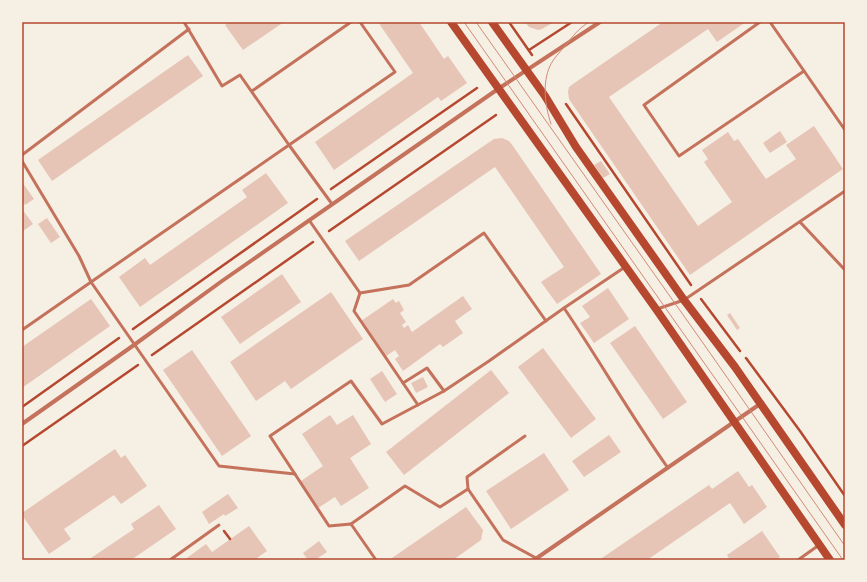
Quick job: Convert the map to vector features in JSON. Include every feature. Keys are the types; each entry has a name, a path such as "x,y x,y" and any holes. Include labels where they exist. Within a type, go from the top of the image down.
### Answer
{"main road":[{"path":"451,22 656,309 830,560"},
{"path":"492,22 545,96 576,147 845,525"}],"street":[{"path":"22,424 222,281 498,88 538,64 600,22"},
{"path":"535,559 760,404"}],"lane":[{"path":"184,22 190,29 222,86 240,75 332,204"},
{"path":"252,91 351,22"},
{"path":"22,330 395,72 360,22"},
{"path":"760,22 644,105 679,156 804,71"},
{"path":"770,22 845,130"},
{"path":"22,155 190,29"},
{"path":"22,161 79,256 91,282 219,466 296,474"},
{"path":"656,309 684,300 845,191"},
{"path":"309,220 360,293"},
{"path":"800,222 845,270"},
{"path":"360,293 409,285 484,233 546,321"},
{"path":"468,489 440,508 405,486 352,524 329,526 270,436 351,381 382,424 444,391 625,267"},
{"path":"360,293 354,311 418,405"},
{"path":"564,308 668,468"},
{"path":"403,384 427,368 444,391"},
{"path":"526,436 467,478 468,489 503,540 535,559"},
{"path":"352,524 376,560"},
{"path":"170,560 219,525"},
{"path":"798,560 819,545"}],"path":[{"path":"510,22 538,64"},
{"path":"529,50 572,22"},
{"path":"22,407 477,88"},
{"path":"564,102 696,292 790,418 845,496"},
{"path":"22,446 496,115"},
{"path":"776,427 790,418"}],"building":[{"path":"230,22 284,22 243,50 225,25"},
{"path":"378,22 419,22 444,59 448,56 467,83 441,101 438,97 334,170 315,142 413,73"},
{"path":"525,22 554,22 538,30 529,27"},
{"path":"663,22 742,22 743,24 717,42 708,29 609,97 698,226 732,202 704,162 708,159 702,150 728,132 734,141 738,139 766,179 796,159 786,145 814,126 843,169 690,275 569,99 568,92 569,87 573,84"},
{"path":"188,55 203,76 52,181 38,160"},
{"path":"780,131 787,142 770,153 763,143"},
{"path":"502,138 509,141 513,146 601,274 557,304 541,282 564,267 495,167 359,261 345,241 494,139"},
{"path":"601,161 610,174 603,178 594,165"},
{"path":"266,173 288,203 140,307 119,277 145,258 150,265 247,197 242,190"},
{"path":"22,182 34,199 25,205 22,201"},
{"path":"22,209 33,224 23,231 22,230"},
{"path":"47,218 60,237 51,243 38,224"},
{"path":"282,274 301,302 240,344 221,317"},
{"path":"608,288 629,319 594,343 580,323 590,317 582,306"},
{"path":"331,292 363,339 291,389 285,381 256,401 230,362"},
{"path":"463,296 472,309 455,321 463,333 443,347 440,344 403,371 395,359 399,356 395,350 385,357 361,321 393,299 396,303 399,301 404,310 400,313 406,322 402,325 404,328 408,325 412,332"},
{"path":"91,299 110,326 22,388 22,347"},
{"path":"730,313 740,328 737,330 727,315"},
{"path":"635,326 687,402 663,419 610,343"},
{"path":"543,348 596,419 571,438 518,367"},
{"path":"192,350 251,436 222,456 163,370"},
{"path":"491,370 509,393 404,475 386,452"},
{"path":"382,371 397,394 385,402 370,379"},
{"path":"423,377 428,387 416,393 411,383"},
{"path":"330,415 337,425 353,415 371,444 350,458 369,488 341,506 335,497 318,508 301,481 323,466 302,434"},
{"path":"609,435 621,452 584,477 572,461"},
{"path":"115,449 121,458 125,455 147,486 121,504 114,495 64,529 71,539 49,554 22,513"},
{"path":"544,453 569,490 511,529 486,491"},
{"path":"738,471 749,487 752,485 767,507 744,524 730,503 647,560 599,560 709,485 712,489"},
{"path":"228,494 238,508 225,516 224,514 209,524 202,512"},
{"path":"159,505 176,529 131,560 88,560 134,529 131,524"},
{"path":"466,507 483,530 481,540 453,560 389,560"},
{"path":"249,526 267,551 254,560 184,560 206,544 212,552"},
{"path":"762,531 780,557 776,560 730,560 727,555"},
{"path":"319,541 327,552 315,560 308,560 303,553"}],"tram line":[{"path":"464,22 843,560"},
{"path":"476,22 845,546"},
{"path":"551,124 545,95 546,80 551,63 576,33 589,22"}]}
